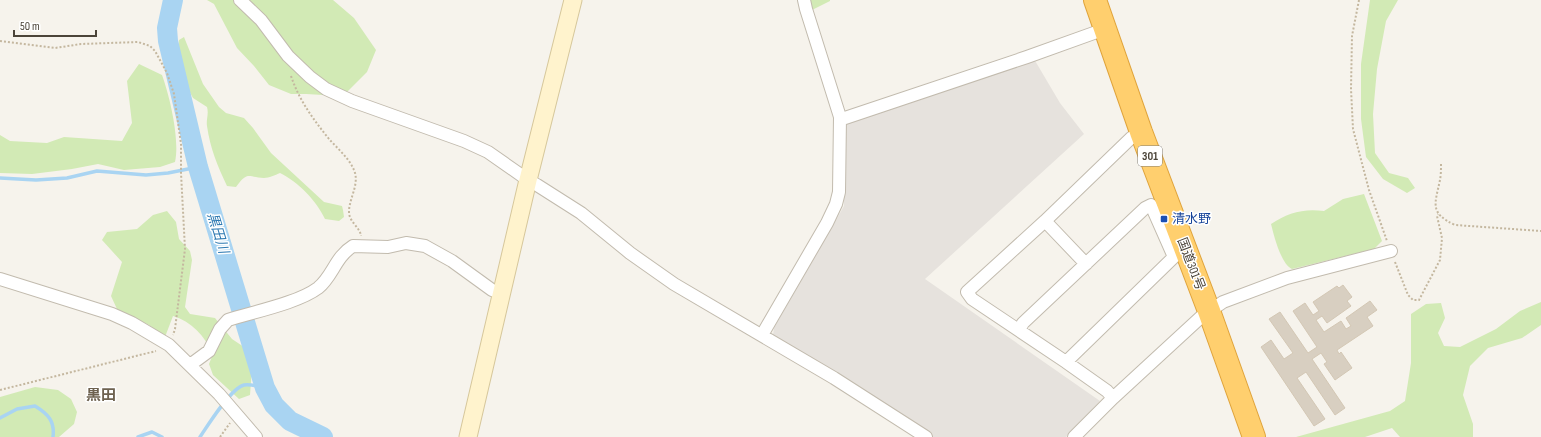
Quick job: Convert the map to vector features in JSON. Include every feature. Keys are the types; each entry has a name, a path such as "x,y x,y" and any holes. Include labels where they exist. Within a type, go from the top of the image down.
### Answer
{"highway":[{"name":"国道301号","path":"1095,0 1141,132 1209,311 1254,437"}],"street":[{"path":"240,0 261,20 288,56 310,77 326,89 352,101 464,141 488,152 528,180 581,213 630,253 674,284 891,413 926,437"},
{"path":"468,437 528,180 573,0"},
{"path":"762,335 827,223 836,204 839,192 840,117 804,0"},
{"path":"840,117 845,118 1013,62 1105,29"},
{"path":"1113,398 1106,391 1066,362 972,299 967,292 1131,138 1141,132"},
{"path":"1019,330 1023,323 1144,208 1151,205 1174,257 1066,362"},
{"path":"1044,221 1086,264"},
{"path":"190,365 209,351 220,329 228,320 307,296 319,287 338,259 353,246 360,245 378,248 406,243 425,246 452,261 492,290 502,294"},
{"path":"1074,437 1113,398 1209,311 1223,302 1287,278 1391,251"},
{"path":"0,279 112,314 132,323 169,345 219,394 256,437"}],"path":[{"path":"1359,0 1352,36 1351,88 1353,129 1369,190 1408,295 1413,300 1419,300 1440,260 1442,238 1437,216 1438,214 1435,206 1435,199 1440,179 1441,164"},
{"path":"0,41 55,48 81,44 138,42 150,46 155,51 167,73 174,94 181,144 180,164 185,249 176,329 169,345 163,349 0,390"},
{"path":"288,56 289,68 295,87 303,104 355,171 356,181 349,207 349,214 361,232 360,245"},
{"path":"1438,214 1455,225 1541,231"},
{"path":"220,437 235,412"}],"shaded area":[{"path":"1034,59 1060,103 1084,134 925,279 1100,401 1066,437 931,437 773,335 774,328 844,206 844,126 849,120"}],"green space":[{"path":"207,0 333,0 354,18 376,50 367,72 347,92 323,95 291,94 269,85 237,48 214,4"},
{"path":"810,0 830,0 830,1 812,10"},
{"path":"1370,0 1398,0 1386,21 1377,69 1373,114 1375,153 1389,173 1408,178 1415,188 1407,193 1383,179 1366,157 1361,119 1361,64"},
{"path":"184,37 203,84 219,107 226,113 244,118 271,153 324,202 342,206 344,217 339,221 325,219 312,198 300,186 280,173 266,178 248,176 236,187 227,186 212,150 208,134 207,107 193,98 186,85 178,53 179,40"},
{"path":"139,64 162,75 171,106 175,131 175,162 160,167 124,170 98,164 32,174 0,173 0,135 10,141 47,143 64,137 122,141 132,123 127,81"},
{"path":"1364,194 1382,241 1374,249 1292,269 1284,262 1278,249 1271,224 1296,212 1310,210 1324,211 1343,199"},
{"path":"167,211 176,222 179,239 190,251 192,260 185,307 190,314 215,318 232,339 244,347 252,368 250,395 239,399 213,375 209,364 213,354 206,341 192,326 173,316 165,337 149,325 117,309 111,296 122,262 102,240 107,232 137,229 153,215"},
{"path":"1541,302 1541,325 1522,338 1488,348 1470,366 1463,395 1473,424 1473,437 1400,437 1392,428 1365,437 1296,437 1390,411 1405,401 1411,363 1411,314 1426,304 1441,303 1445,318 1438,333 1444,346 1460,347 1496,329 1520,311"},
{"path":"35,387 58,390 71,399 77,412 74,424 59,437 0,437 0,397"}],"building":[{"path":"1343,285 1352,297 1347,301 1351,306 1327,323 1322,316 1316,320 1324,332 1341,321 1346,329 1351,326 1346,318 1370,301 1377,310 1367,317 1373,326 1337,350 1339,354 1341,352 1352,368 1335,380 1324,364 1327,362 1321,353 1312,359 1345,408 1335,415 1306,372 1297,378 1325,419 1314,426 1261,347 1271,340 1284,359 1293,353 1269,319 1280,312 1308,353 1317,347 1293,311 1305,303 1313,315 1319,311 1313,302 1337,286 1339,288"}],"waterway":[{"name":"黒田川","path":"173,0 167,28 168,41 198,167 265,388 274,405 290,421 323,437"},
{"path":"0,178 36,180 67,178 97,171 146,175 168,173 198,167"},
{"path":"200,437 226,400 239,388 244,385 265,388"},
{"path":"0,418 17,409 35,406 50,418 53,427 53,437"},
{"path":"138,437 152,432 162,437"}],"place":[{"name":"清水野","path":"1164,219"}],"district":[{"name":"黒田","path":"101,395"}]}
